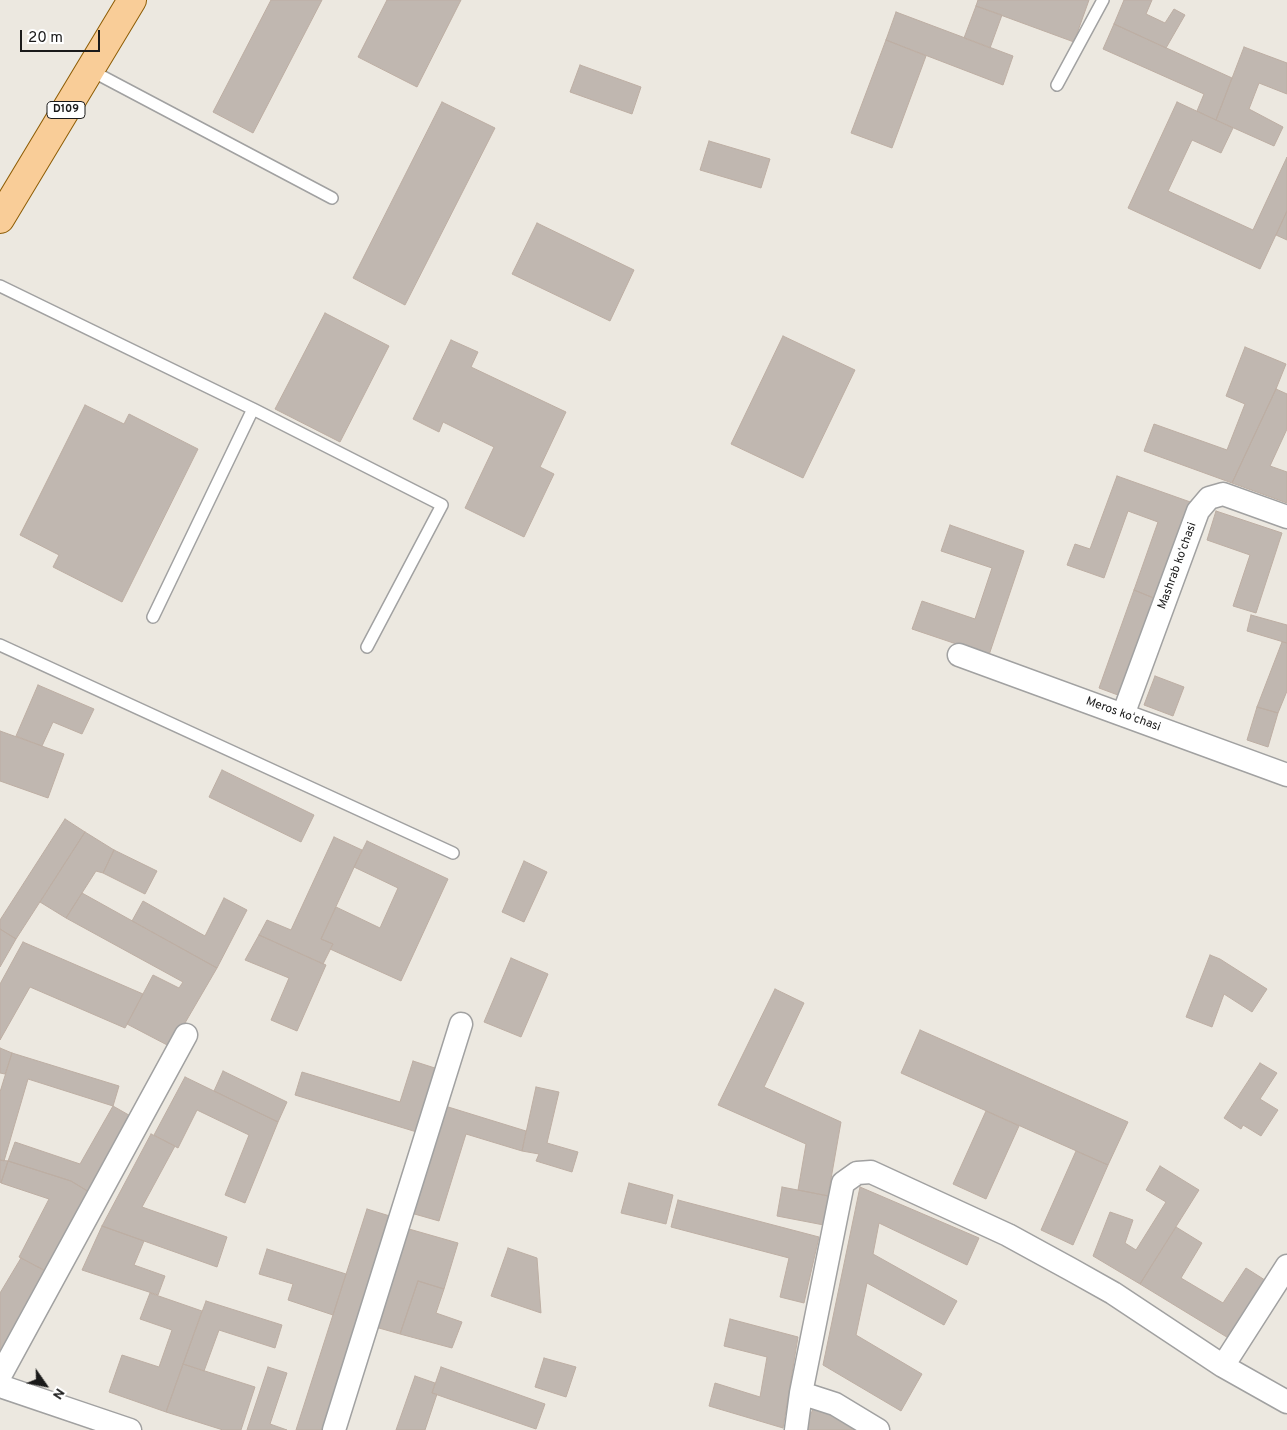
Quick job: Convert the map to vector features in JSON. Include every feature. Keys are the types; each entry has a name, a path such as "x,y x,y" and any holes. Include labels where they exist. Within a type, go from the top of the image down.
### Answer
{"main road":[{"name":"D109","path":"0,219 132,0"}],"street":[{"name":"Mashrab koʻchasi","path":"1123,715 1198,511 1209,498 1223,494 1287,517"},
{"name":"Meros koʻchasi","path":"959,655 1287,775"},
{"path":"334,1430 461,1024"},
{"path":"0,1376 186,1035"},
{"path":"796,1430 843,1183 857,1173 871,1172 1008,1235 1072,1270 1113,1293 1223,1366 1287,1402"},
{"path":"1223,1366 1287,1266"},
{"path":"0,1386 130,1430"},
{"path":"802,1393 834,1404 878,1430"}],"lane":[{"path":"1058,85 1103,0"},
{"path":"90,70 332,198"},
{"path":"0,286 253,409 442,505 367,648"},
{"path":"153,617 253,409"},
{"path":"0,645 453,853"}],"building":[{"path":"271,0 322,0 253,133 213,112"},
{"path":"387,0 461,0 417,87 358,57"},
{"path":"978,0 1089,0 1074,42 976,6"},
{"path":"1124,0 1152,0 1146,14 1165,23 1174,9 1185,15 1166,48 1114,24"},
{"path":"976,6 1002,15 990,48 964,38"},
{"path":"896,12 1013,56 1003,85 886,40"},
{"path":"1114,24 1232,78 1216,120 1197,111 1204,94 1103,49"},
{"path":"886,40 926,56 892,148 851,133"},
{"path":"1244,47 1287,63 1287,94 1259,83 1249,109 1283,127 1274,146 1216,120"},
{"path":"580,65 641,87 632,114 570,92"},
{"path":"442,102 495,128 405,305 353,278"},
{"path":"1177,102 1233,128 1221,153 1192,140 1168,191 1253,230 1287,157 1287,211 1260,269 1128,208"},
{"path":"709,141 770,159 761,188 700,170"},
{"path":"1287,211 1287,240 1276,235"},
{"path":"537,223 634,270 610,321 512,274"},
{"path":"325,313 389,346 340,442 275,409"},
{"path":"783,336 855,370 803,478 731,444"},
{"path":"451,340 478,352 471,367 566,412 540,467 554,474 524,537 465,508 494,447 443,422 439,432 413,419"},
{"path":"1245,347 1286,364 1232,483 1144,451 1154,424 1227,450 1245,404 1226,396"},
{"path":"1276,389 1287,394 1287,429 1270,466 1287,472 1287,503 1232,483"},
{"path":"85,405 124,424 129,414 198,449 122,602 53,567 59,555 20,535"},
{"path":"1117,476 1196,504 1161,601 1134,590 1158,522 1128,511 1104,578 1067,565 1075,544 1090,549"},
{"path":"1216,511 1282,533 1256,613 1233,606 1250,555 1207,540"},
{"path":"950,525 1024,551 989,655 912,629 922,601 975,619 992,568 941,551"},
{"path":"1134,590 1161,601 1126,698 1099,688"},
{"path":"1251,615 1287,625 1287,643 1247,631"},
{"path":"1282,642 1287,643 1287,691 1278,713 1257,707"},
{"path":"1155,676 1184,687 1173,716 1144,705"},
{"path":"38,685 94,709 82,734 53,722 42,746 16,736"},
{"path":"1257,707 1278,713 1268,747 1247,740"},
{"path":"0,731 64,754 48,798 0,781"},
{"path":"222,770 314,815 301,842 209,797"},
{"path":"65,819 85,832 16,939 0,929 0,920"},
{"path":"85,832 114,850 103,873 96,871 66,918 40,902"},
{"path":"334,837 362,850 321,939 333,944 323,964 259,935 267,920 291,930"},
{"path":"367,841 448,879 401,981 330,949 333,944 321,939 336,907 380,928 398,888 354,867"},
{"path":"114,850 157,871 145,894 103,873"},
{"path":"524,861 547,872 524,922 502,912"},
{"path":"82,893 217,968 171,1047 127,1024 153,975 179,988 183,982 66,918"},
{"path":"224,898 247,910 217,968 132,921 143,901 205,936"},
{"path":"0,929 16,939 0,967"},
{"path":"259,935 326,965 297,1031 271,1020 289,978 245,960"},
{"path":"23,942 143,994 125,1028 30,987 0,1040 0,984"},
{"path":"1210,955 1220,959 1267,989 1252,1012 1224,994 1212,1027 1186,1017"},
{"path":"511,958 548,974 521,1037 484,1022"},
{"path":"775,989 804,1003 764,1087 841,1122 828,1196 798,1190 806,1144 718,1105"},
{"path":"920,1030 1128,1122 1108,1165 901,1073"},
{"path":"0,1048 12,1053 5,1074 0,1073"},
{"path":"12,1053 119,1086 113,1106 28,1079 4,1161 0,1160 0,1092"},
{"path":"413,1061 441,1070 420,1133 295,1095 302,1072 400,1102"},
{"path":"1260,1063 1277,1073 1260,1099 1278,1110 1261,1136 1243,1125 1241,1129 1224,1118"},
{"path":"223,1071 287,1102 278,1122 214,1091"},
{"path":"185,1077 278,1122 245,1203 225,1195 249,1135 197,1110 178,1148 154,1135"},
{"path":"536,1087 559,1092 547,1143 578,1152 572,1172 536,1161 539,1154 522,1151"},
{"path":"113,1106 134,1118 89,1192 71,1181 8,1161 15,1142 80,1164"},
{"path":"445,1106 526,1131 522,1151 466,1134 439,1221 411,1213"},
{"path":"986,1111 1019,1126 986,1199 953,1184"},
{"path":"151,1134 175,1146 142,1207 227,1237 217,1267 102,1226"},
{"path":"1076,1151 1108,1165 1073,1245 1041,1230"},
{"path":"0,1160 8,1161 1,1183 0,1182"},
{"path":"8,1161 71,1181 89,1192 47,1272 19,1257 49,1199 1,1183"},
{"path":"1160,1166 1199,1190 1140,1284 1093,1256 1110,1212 1133,1220 1125,1243 1136,1250 1166,1202 1146,1190"},
{"path":"629,1183 673,1195 666,1224 621,1213"},
{"path":"782,1187 834,1197 829,1226 777,1216"},
{"path":"860,1187 979,1238 967,1265 879,1223 873,1254 957,1301 944,1325 867,1283 856,1335 922,1374 901,1411 823,1365"},
{"path":"678,1200 819,1237 804,1303 780,1297 789,1258 671,1227"},
{"path":"367,1209 393,1217 325,1430 296,1430"},
{"path":"102,1226 144,1241 134,1265 165,1276 158,1295 82,1270"},
{"path":"402,1227 458,1243 444,1289 418,1281 400,1334 372,1326"},
{"path":"1176,1227 1202,1243 1181,1278 1223,1303 1246,1268 1268,1282 1230,1339 1140,1284"},
{"path":"508,1248 537,1258 541,1313 491,1296"},
{"path":"267,1249 346,1274 333,1315 288,1300 293,1284 259,1274"},
{"path":"21,1258 46,1271 0,1352 0,1293"},
{"path":"418,1281 444,1289 436,1313 462,1322 452,1348 400,1334"},
{"path":"150,1293 202,1311 166,1412 109,1392 122,1355 159,1367 172,1330 140,1319"},
{"path":"206,1301 282,1325 275,1348 219,1330 204,1371 183,1364"},
{"path":"730,1319 798,1337 783,1428 709,1406 715,1383 760,1397 767,1357 724,1346"},
{"path":"544,1358 576,1367 566,1397 535,1387"},
{"path":"183,1364 255,1387 241,1430 223,1430 166,1412"},
{"path":"268,1367 287,1373 270,1424 287,1430 247,1430"},
{"path":"441,1367 545,1404 536,1429 432,1393"},
{"path":"415,1376 435,1383 432,1393 437,1394 425,1430 396,1430"},
{"path":"817,1403 862,1430 801,1430"}]}
